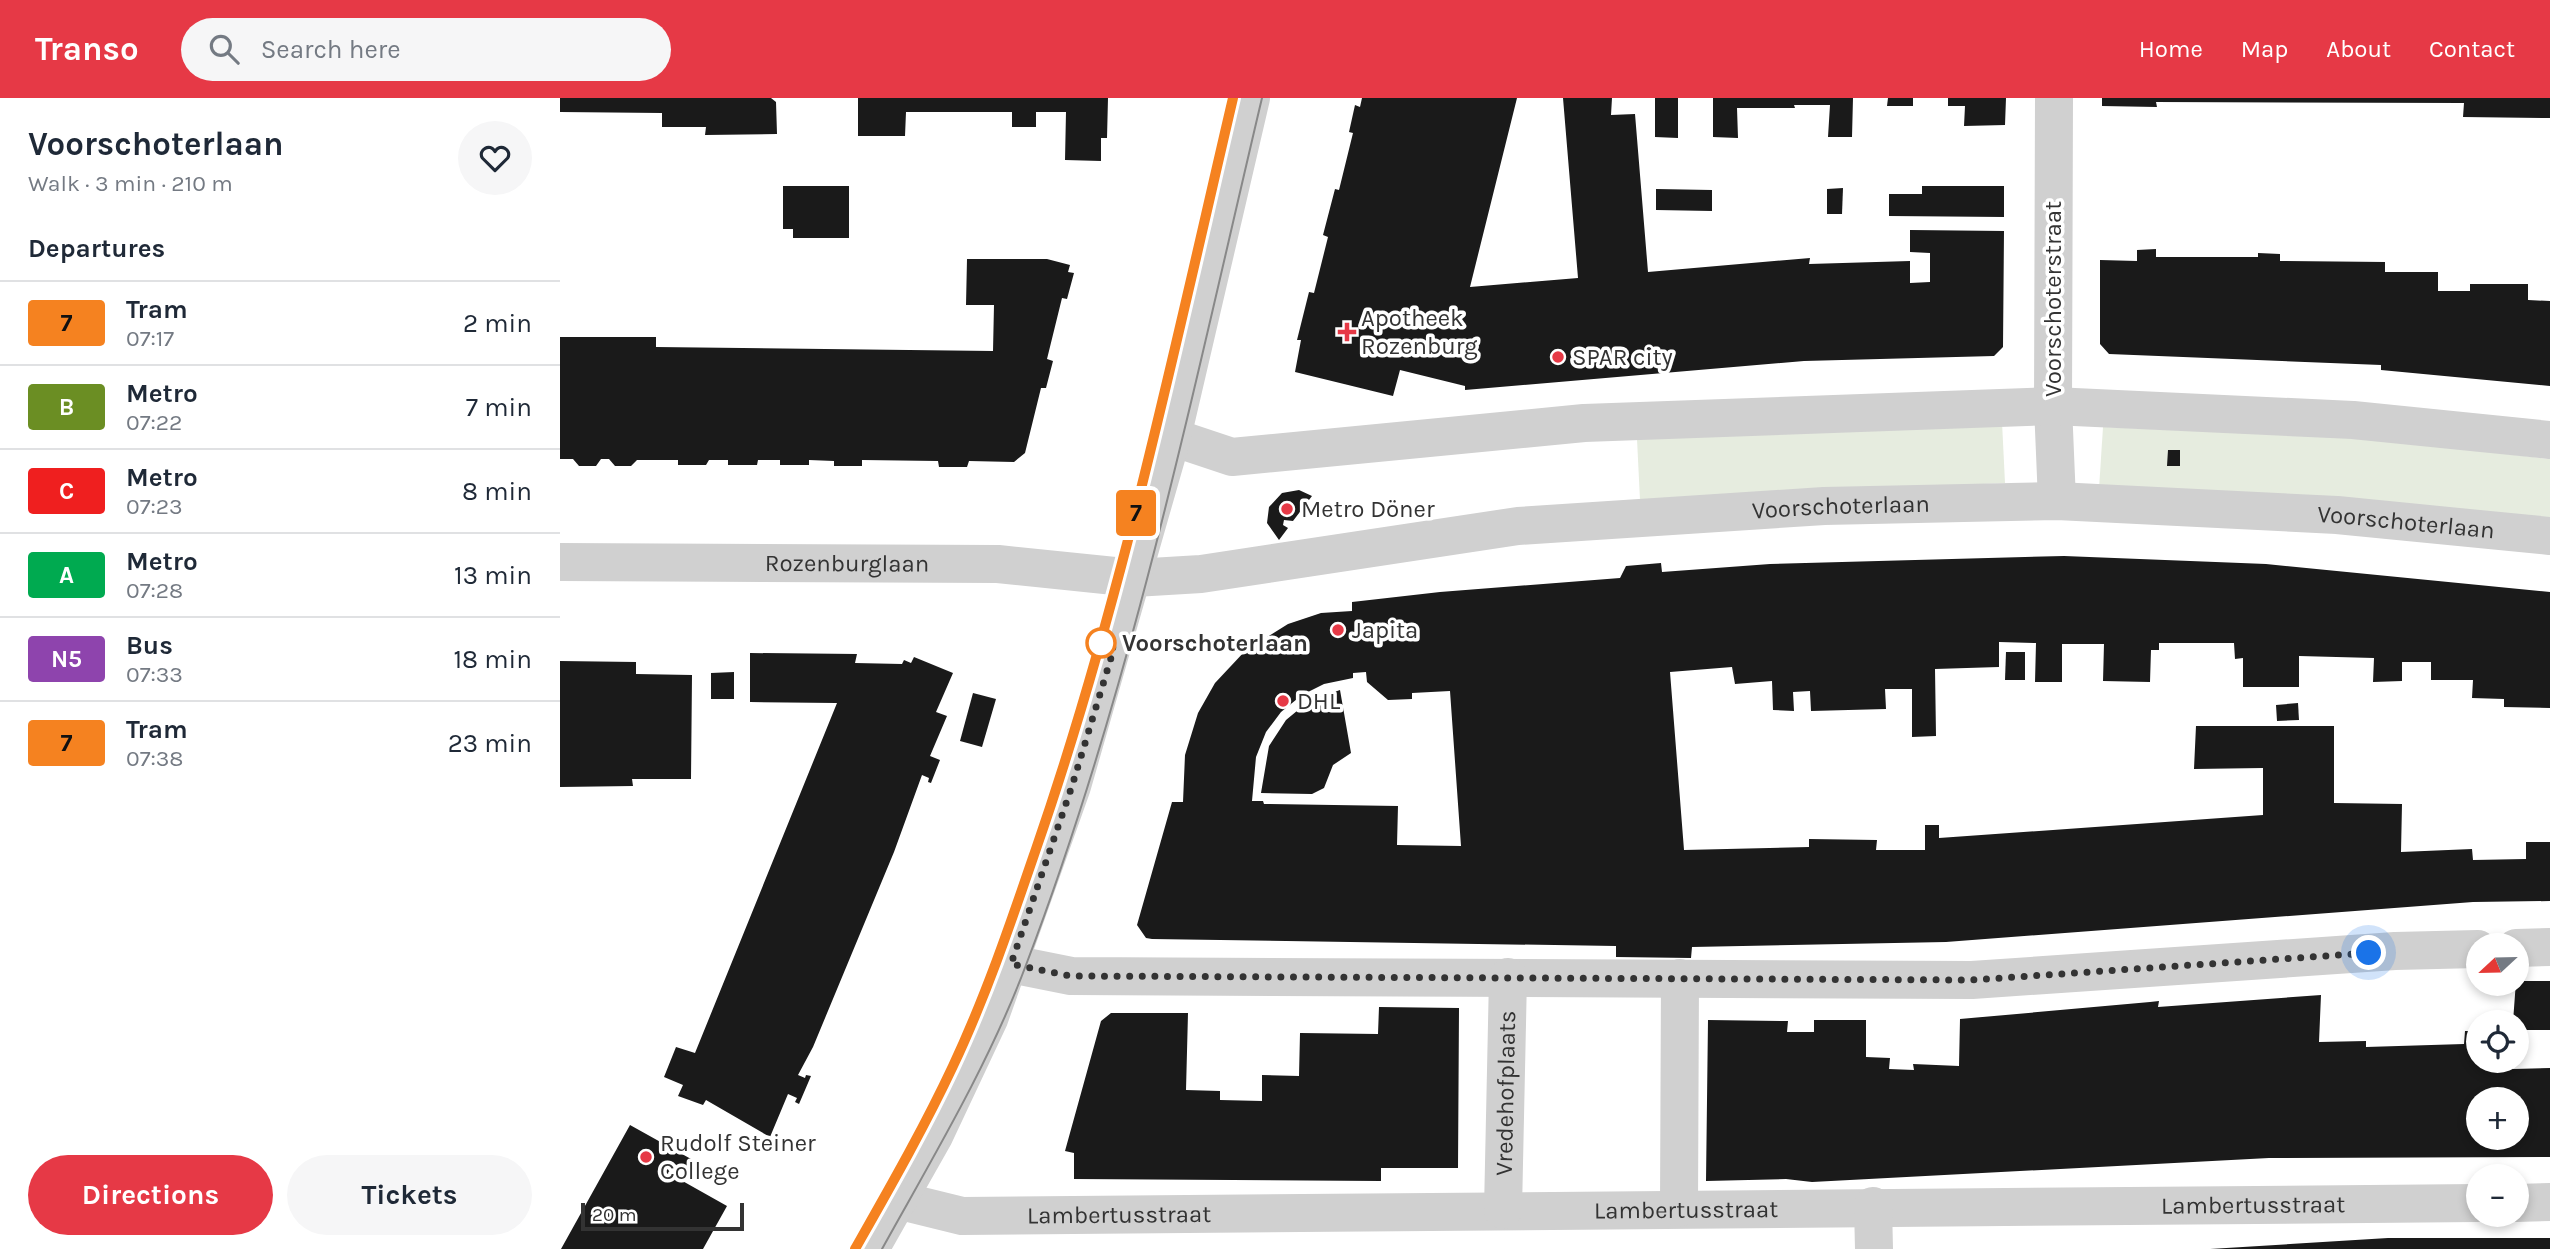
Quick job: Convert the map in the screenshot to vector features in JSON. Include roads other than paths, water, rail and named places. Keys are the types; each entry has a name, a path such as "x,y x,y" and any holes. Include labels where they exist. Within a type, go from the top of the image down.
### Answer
{"street":[{"path":"870,1249 934,1136 989,1019 1011,964 1072,786 1172,437 1251,98"},
{"name":"Voorschoterstraat","path":"2054,98 2053,406 2057,501"},
{"path":"1172,437 1231,457 1584,423 2053,406 2353,420 2550,440"},
{"name":"Voorschoterlaan","path":"1133,578 1201,574 1518,526 1824,506 2057,501 2337,514 2550,536"},
{"name":"Rozenburglaan","path":"560,562 998,564 1133,578"},
{"path":"2529,948 2550,947"},
{"path":"1011,964 1071,976 1972,980 2395,951 2466,949"},
{"name":"Vredehofplaats","path":"1503,1210 1508,976"},
{"path":"1679,1208 1680,978"},
{"name":"Lambertusstraat","path":"897,1200 962,1216 1873,1206 2466,1203"},
{"path":"2529,1203 2550,1202"},
{"path":"1873,1206 1874,1249"}],"tram line":[{"path":"855,1249 918,1135 965,1039 1038,843 1096,659 1121,566 1168,379 1233,98"},
{"name":"7","path":"855,1249 953,1065 997,958 1073,742 1120,576 1156,432 1233,98"},
{"path":"882,1249 959,1110 995,1038 1026,965 1064,859 1130,644 1185,427 1262,98"}],"place":[{"name":"Apotheek Rozenburg","path":"1347,332"},
{"name":"SPAR city","path":"1558,357"},
{"name":"Metro Döner","path":"1287,509"},
{"name":"Japita","path":"1338,630"},
{"name":"Voorschoterlaan","path":"1101,643"},
{"name":"DHL","path":"1283,701"},
{"name":"Rudolf Steiner College","path":"646,1157"}]}
